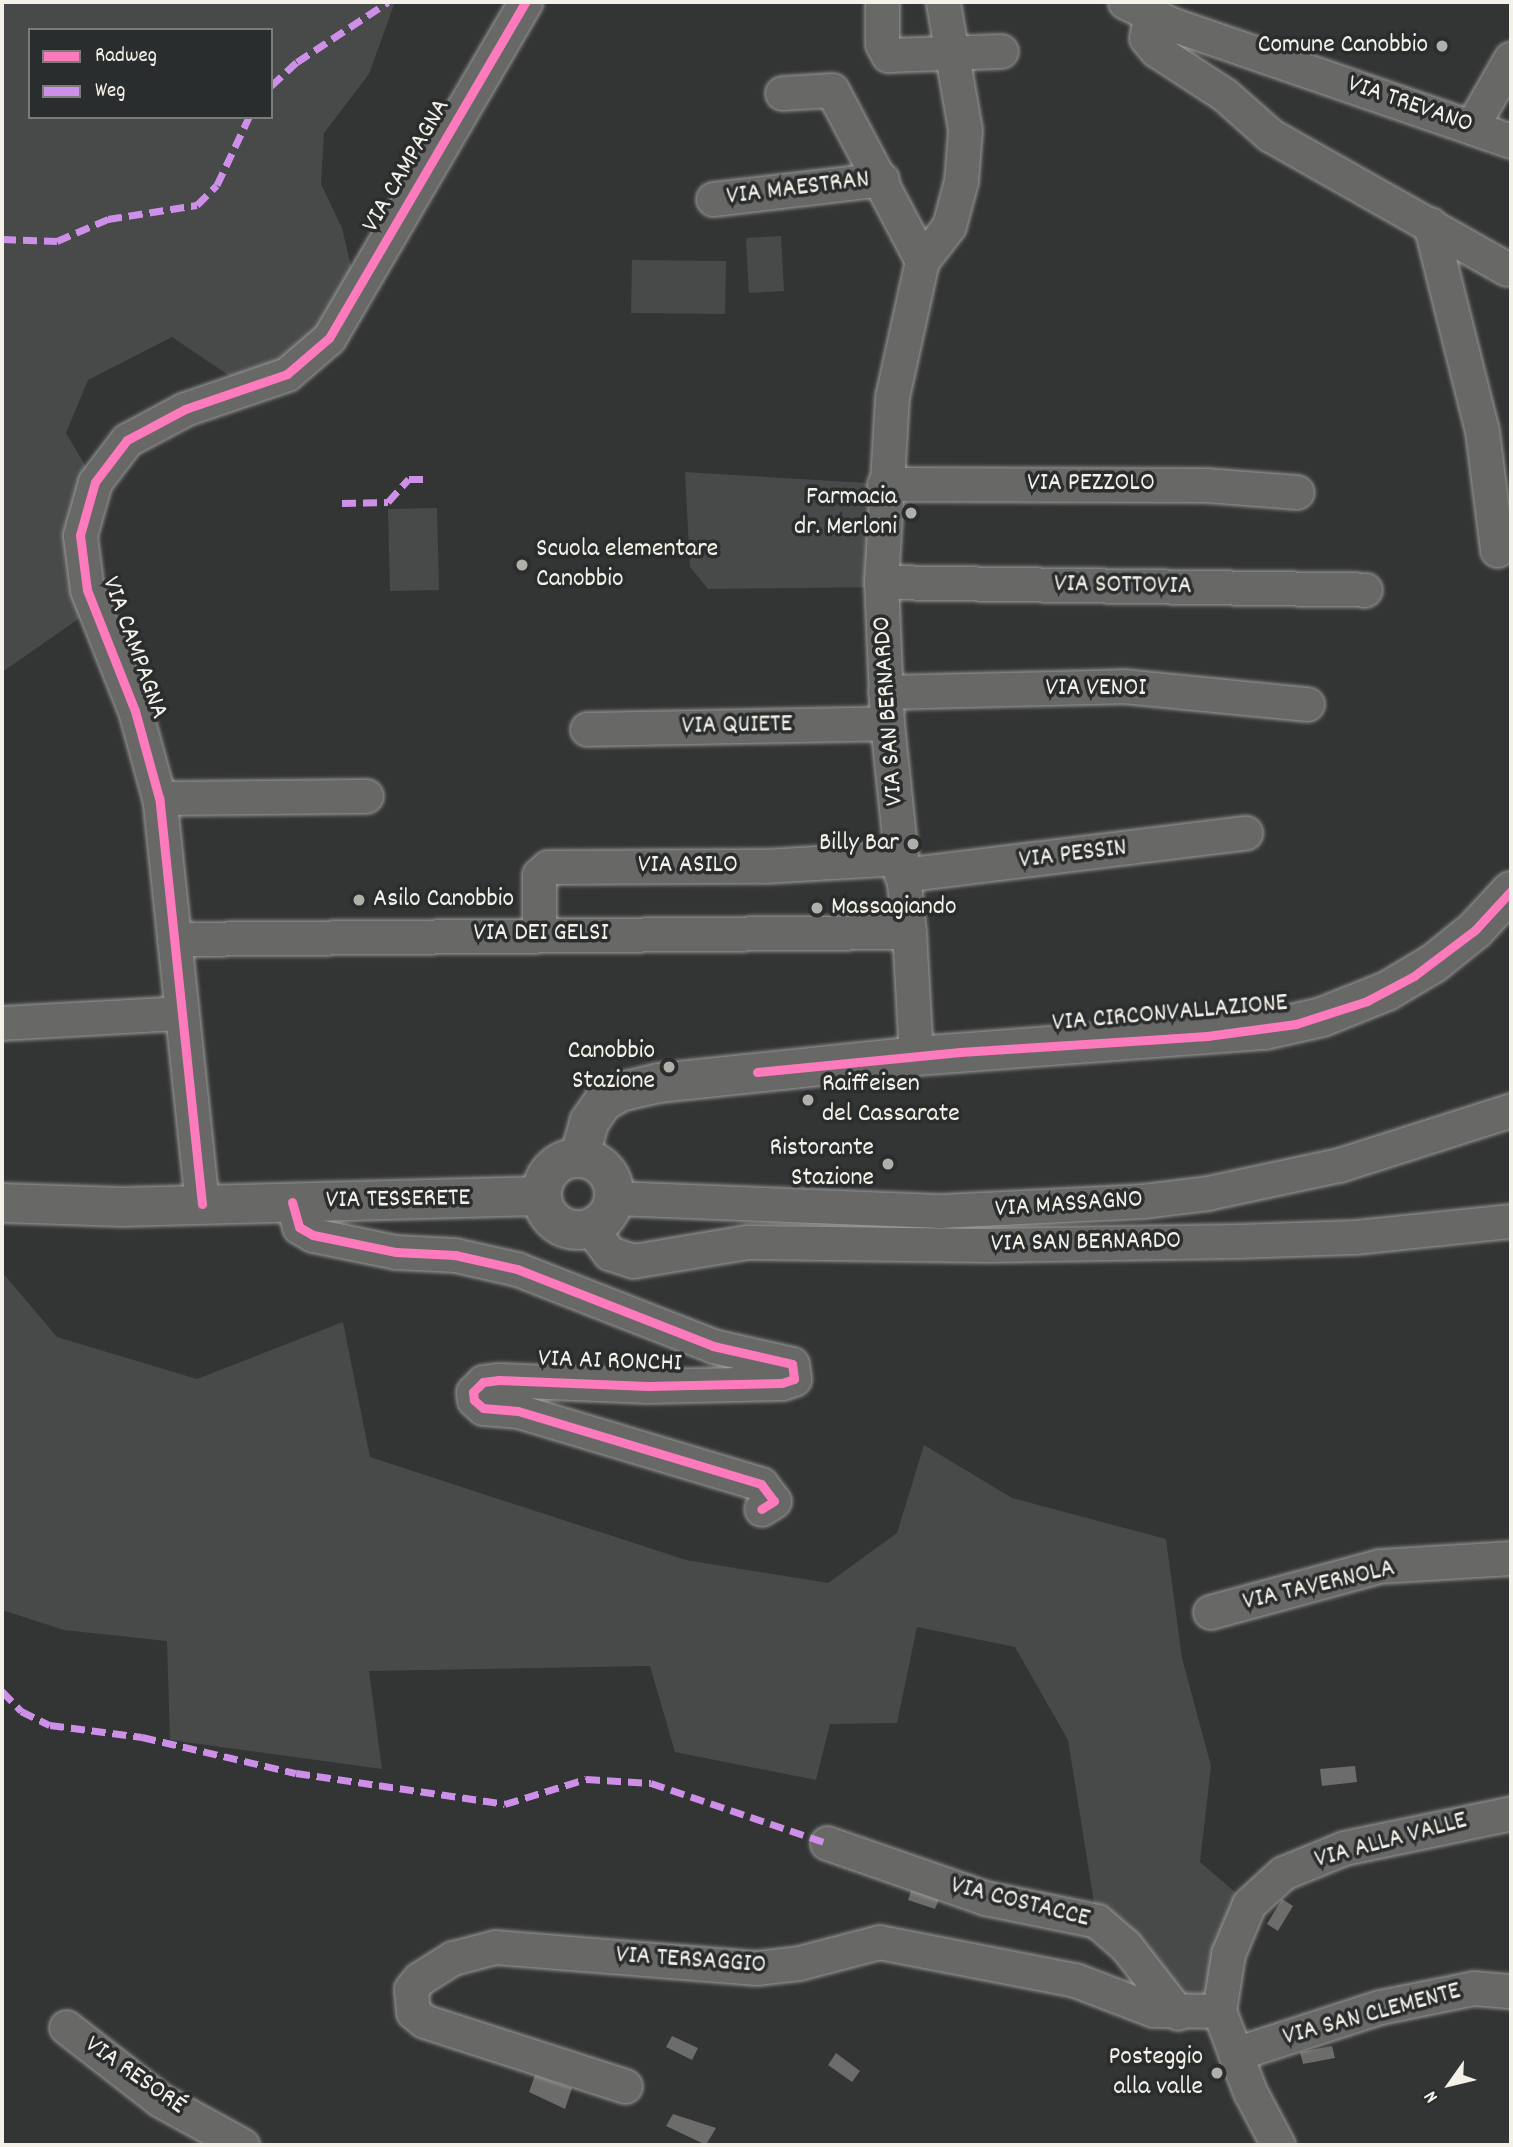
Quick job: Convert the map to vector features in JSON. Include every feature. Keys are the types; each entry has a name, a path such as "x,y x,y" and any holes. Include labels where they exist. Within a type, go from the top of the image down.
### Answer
{"main road":[{"name":"VIA CIRCONVALLAZIONE","path":"916,1056 1207,1036 1265,1030 1322,1017 1387,991 1434,963 1475,930 1511,891"},
{"path":"579,1158 596,1109 620,1092 672,1082 916,1056"},
{"path":"579,1158 595,1162 608,1174 614,1198 607,1216 591,1228 569,1230 559,1225 544,1208 542,1196 548,1174 567,1160 579,1158"},
{"name":"VIA TESSERETE","path":"2,1203 202,1205 542,1196"}],"street":[{"name":"VIA CAMPAGNA","path":"202,1205 159,798 135,711 87,590 80,535 95,482 127,440 185,409 287,374 315,354 368,275 525,2"},
{"path":"881,2 881,44 888,55 1001,51"},
{"name":"VIA SAN BERNARDO","path":"916,1056 909,932 900,867 886,708 881,582 884,484 892,397 922,261 948,226 961,181 965,130 943,2"},
{"name":"VIA TREVANO","path":"1138,9 1511,141"},
{"name":"VIA TREVANO","path":"1138,9 1146,38 1156,50 1225,95 1270,135 1507,269"},
{"path":"1472,126 1511,58"},
{"name":"VIA MAESTRAN","path":"782,93 832,90 882,179 922,261"},
{"name":"VIA MAESTRAN","path":"713,199 882,179"},
{"path":"1430,225 1482,430 1497,550"},
{"name":"VIA PEZZOLO","path":"884,484 1206,485 1297,492"},
{"name":"VIA SOTTOVIA","path":"881,582 1365,590"},
{"name":"VIA VENOI","path":"886,708 1123,686 1307,704"},
{"name":"VIA QUIETE","path":"587,729 886,708"},
{"path":"159,798 366,796"},
{"name":"VIA PESSIN","path":"900,867 1245,833"},
{"name":"VIA ASILO","path":"539,933 539,875 548,867 900,867"},
{"name":"VIA DEI GELSI","path":"174,939 539,933 909,932"},
{"path":"2,1023 180,1013"},
{"name":"VIA MASSAGNO","path":"614,1198 940,1211 1143,1201 1208,1193 1325,1168 1511,1110"},
{"name":"VIA AI RONCHI","path":"292,1202 299,1227 313,1236 396,1252 464,1256 517,1269 713,1346 792,1364 796,1375 782,1383 648,1387 499,1380 483,1382 473,1392 483,1408 518,1411 761,1484 774,1501 761,1509"},
{"name":"VIA SAN BERNARDO","path":"591,1228 609,1253 633,1261 747,1242 987,1245 1237,1241 1355,1237 1511,1221"},
{"name":"VIA TAVERNOLA","path":"1210,1612 1379,1566 1511,1558"},
{"name":"VIA ALLA VALLE","path":"1219,2011 1228,1954 1249,1904 1283,1873 1371,1840 1511,1813"},
{"name":"VIA COSTACCE","path":"827,1843 985,1898 1097,1921 1125,1945 1178,2013"},
{"name":"VIA TERSAGGIO","path":"625,2086 424,2021 413,2012 411,1989 419,1979 453,1958 495,1948 756,1968 799,1963 879,1942 1075,1980 1133,2005 1178,2013 1219,2011"},
{"name":"VIA SAN CLEMENTE","path":"1236,2054 1380,2007 1474,1988 1511,1991"},
{"path":"1219,2011 1278,2145"},
{"name":"VIA RESORÉ","path":"66,2027 160,2100 242,2145"}],"shaded area":[{"path":"2,2 395,2 369,74 324,133 321,184 342,228 354,279 298,355 237,381 172,337 88,380 66,433 95,482 80,618 2,672"},
{"path":"781,236 784,291 749,293 746,238"},
{"path":"632,260 726,261 725,314 631,313"},
{"path":"685,472 884,484 881,587 708,589 690,567"},
{"path":"437,508 439,590 390,591 388,509"},
{"path":"2,1272 57,1337 197,1379 343,1322 370,1457 686,1560 828,1583 897,1533 924,1445 1012,1498 1166,1539 1182,1658 1211,1766 1200,1862 1249,1904 1222,1983 1178,2013 1097,1921 1068,1740 1015,1647 917,1627 897,1723 830,1724 816,1780 675,1752 650,1666 369,1671 382,1769 170,1740 167,1641 64,1630 2,1610"},
{"path":"1355,1766 1357,1782 1322,1786 1320,1769"},
{"path":"912,1888 940,1897 935,1909 908,1900"},
{"path":"1282,1899 1293,1906 1278,1931 1267,1924"},
{"path":"672,2036 698,2048 692,2060 666,2047"},
{"path":"1332,2046 1335,2058 1303,2064 1300,2052"},
{"path":"836,2053 860,2071 852,2082 828,2065"},
{"path":"535,2075 572,2088 565,2109 529,2092"},
{"path":"673,2114 716,2128 706,2145 666,2126"}],"marked path":[{"path":"273,84 297,62 388,2"},
{"path":"2,239 57,241 108,219 197,205 217,185 248,119"},
{"path":"342,503 388,502 409,479 430,479"},
{"path":"2,1691 21,1711 50,1725 142,1737 296,1773 505,1804 586,1779 651,1783 827,1843"}],"cycle path":[{"path":"202,1204 159,798 135,711 87,590 80,535 95,482 127,440 185,409 287,374 329,338 525,2"},
{"path":"757,1072 960,1052 1207,1036 1296,1024 1367,1001 1414,976 1475,930 1511,891"},
{"path":"292,1202 299,1227 313,1235 396,1252 455,1255 517,1269 713,1346 792,1364 794,1379 782,1383 648,1386 499,1380 483,1382 473,1392 474,1400 483,1408 518,1411 761,1484 774,1501 761,1509"}],"place":[{"name":"Comune Canobbio","path":"1442,46"},
{"name":"Farmacia dr. Merloni","path":"911,513"},
{"name":"Scuola elementare Canobbio","path":"522,565"},
{"name":"Billy Bar","path":"913,844"},
{"name":"Asilo Canobbio","path":"359,900"},
{"name":"Massagiando","path":"817,908"},
{"name":"Canobbio Stazione","path":"669,1067"},
{"name":"Raiffeisen del Cassarate","path":"808,1100"},
{"name":"Ristorante Stazione","path":"888,1164"},
{"name":"Posteggio alla valle","path":"1217,2073"}]}
